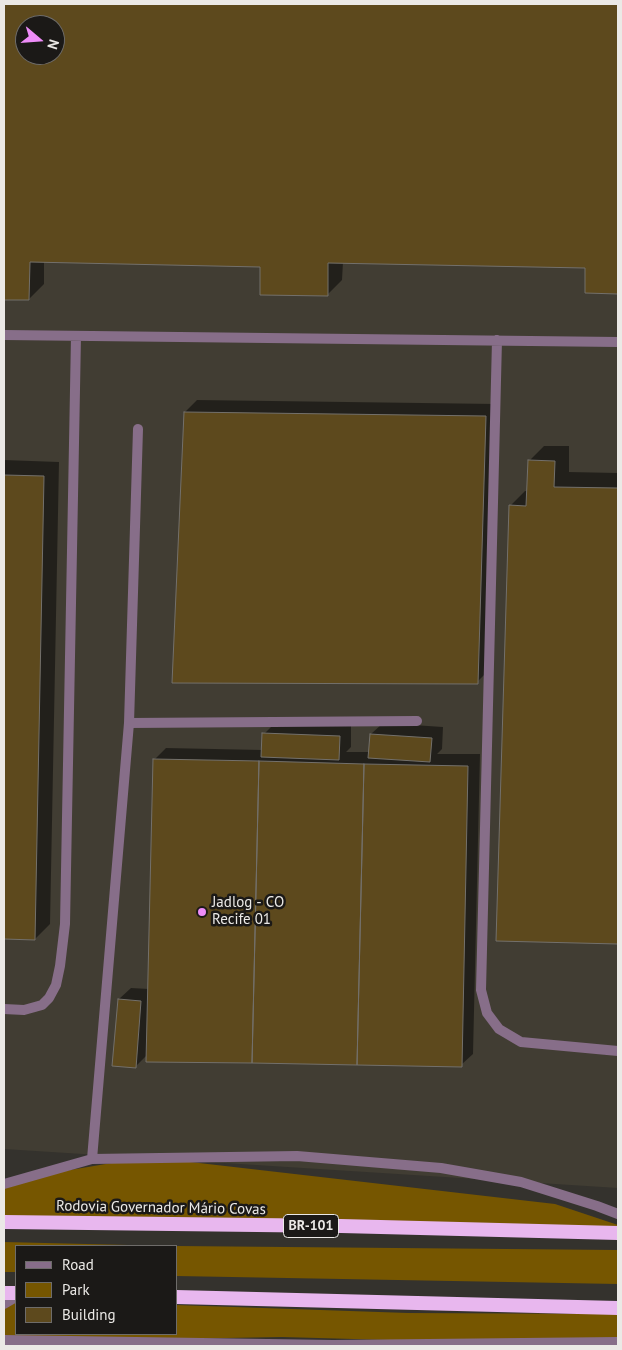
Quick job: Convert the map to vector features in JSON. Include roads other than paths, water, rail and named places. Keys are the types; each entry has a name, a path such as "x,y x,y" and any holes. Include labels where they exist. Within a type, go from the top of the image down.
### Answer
{"highway":[{"name":"Rodovia Governador Mário Covas","path":"4,1222 341,1226 618,1233"},
{"path":"178,1298 618,1308"}],"street":[{"path":"4,335 618,342"},
{"path":"4,1010 24,1010 42,1005 49,998 56,985 65,924 76,336"},
{"path":"497,340 480,990 487,1013 499,1029 521,1042 618,1051"},
{"path":"92,1159 129,723 138,429"},
{"path":"129,723 417,721"},
{"path":"4,1184 92,1159 297,1156 441,1168 521,1182 618,1214"},
{"path":"4,1304 15,1296"},
{"path":"4,1340 333,1346 618,1342"}],"place":[{"name":"Jadlog - CO Recife 01","path":"202,912"}]}
